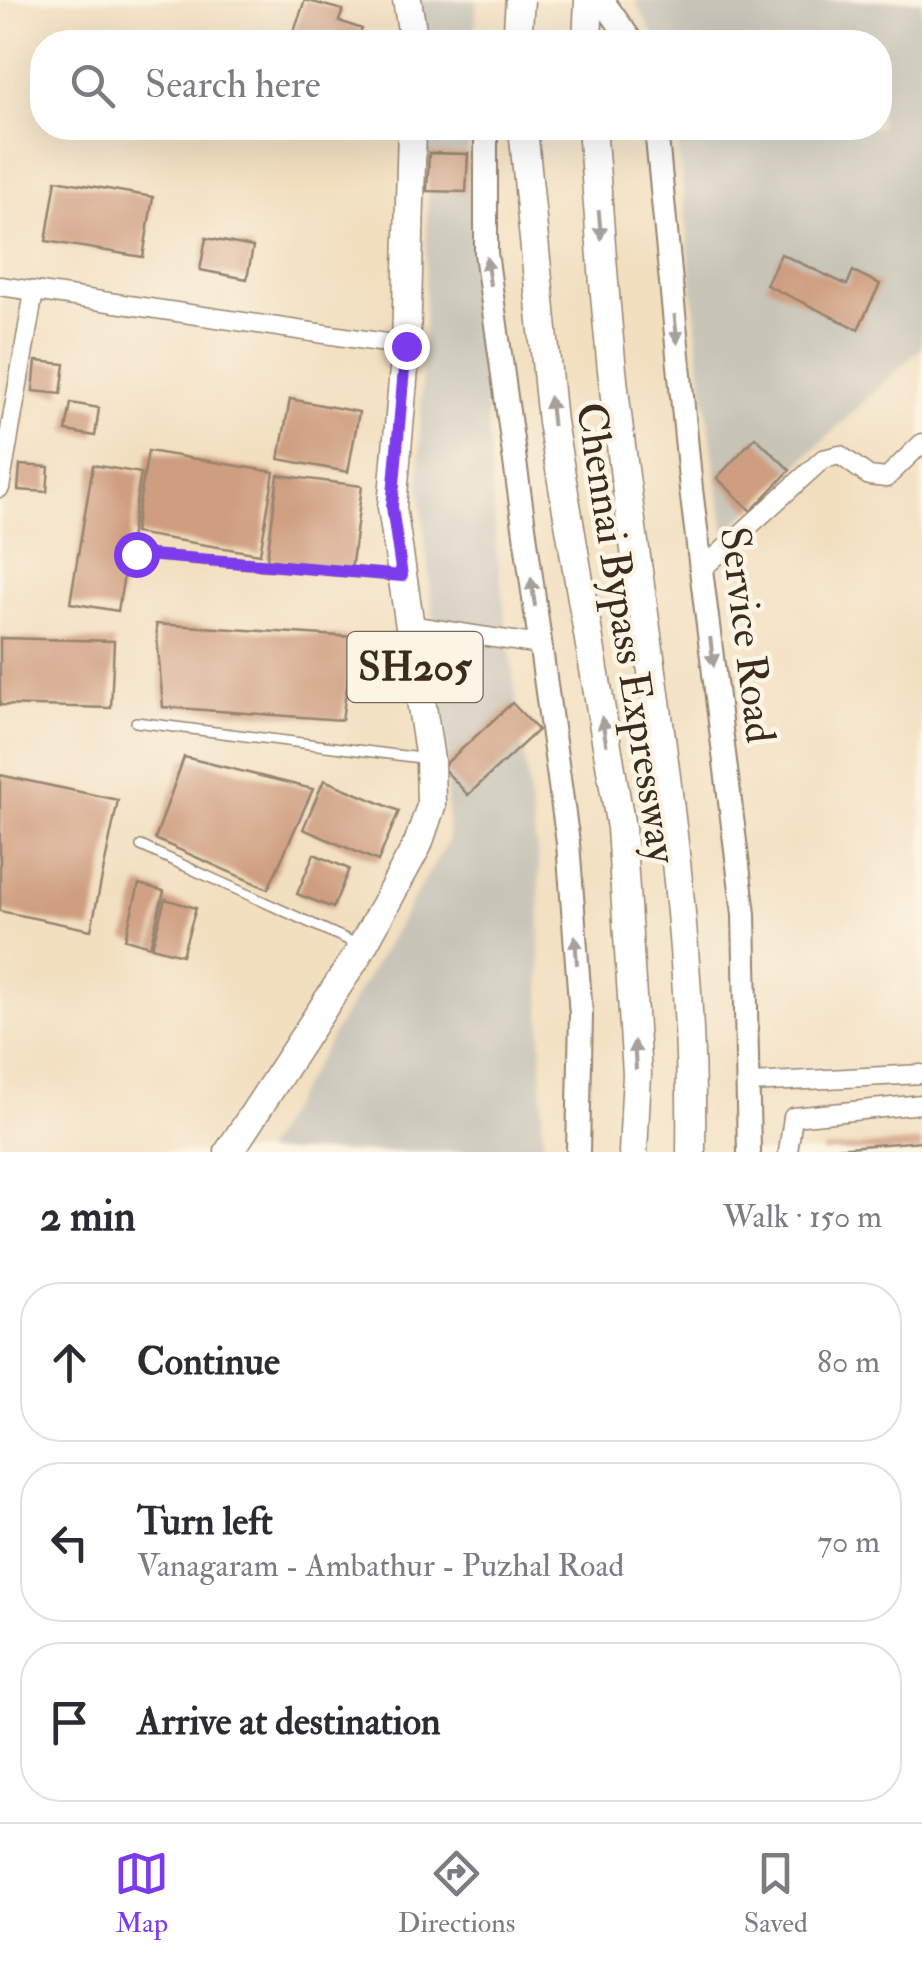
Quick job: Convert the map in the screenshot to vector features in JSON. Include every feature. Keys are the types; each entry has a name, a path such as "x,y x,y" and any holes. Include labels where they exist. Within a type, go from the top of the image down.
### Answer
{"main road":[{"path":"407,0 412,30"},
{"path":"519,30 523,0"},
{"path":"588,30 589,0"},
{"name":"SH205","path":"229,1152 362,946 418,844 431,806 430,760 392,507 406,346 412,140"},
{"name":"Chennai Bypass Expressway","path":"524,140 552,422 621,828 636,1074 633,1152"},
{"name":"Chennai Bypass Expressway","path":"593,140 616,412 673,815 692,1064 691,1152"}],"street":[{"path":"509,30 523,0"},
{"path":"602,0 623,30"},
{"path":"486,140 486,253 568,843 581,1015 578,1152"},
{"name":"Service Road","path":"657,140 702,570 744,914 750,1152"},
{"path":"0,286 406,346"},
{"path":"0,486 34,292"},
{"path":"702,570 823,459 840,455 869,476 886,478 922,442"},
{"path":"409,626 540,645"},
{"path":"750,1082 922,1074"},
{"path":"788,1152 797,1080"},
{"path":"793,1116 922,1104"}],"lane":[{"path":"136,554 402,576"},
{"path":"136,722 430,760"},
{"path":"141,846 362,946"}],"shaded area":[{"path":"413,0 477,0 475,30 416,30"},
{"path":"635,0 922,0 922,347 725,533 700,363 678,140 892,140 892,30 651,30"},
{"path":"426,140 467,140 496,545 539,869 543,1152 263,1152 448,841 446,740 419,479 429,170"}],"building":[{"path":"305,0 343,10 339,21 362,29 362,30 294,30"},
{"path":"429,153 468,154 466,192 427,191"},
{"path":"56,180 153,197 143,257 46,241"},
{"path":"206,238 253,247 247,279 200,270"},
{"path":"781,254 847,285 853,271 880,284 858,329 766,285"},
{"path":"36,361 65,364 61,394 33,391"},
{"path":"290,399 359,412 348,472 279,459"},
{"path":"71,403 99,408 95,436 66,431"},
{"path":"755,437 790,470 751,511 717,478"},
{"path":"148,451 274,472 260,554 134,533"},
{"path":"20,465 49,467 47,492 18,490"},
{"path":"93,465 141,473 118,611 70,603"},
{"path":"278,475 362,486 351,571 267,559"},
{"path":"156,624 354,637 342,720 163,707"},
{"path":"0,638 114,641 111,708 0,705"},
{"path":"512,703 538,730 468,795 442,767"},
{"path":"184,757 313,789 268,889 155,839"},
{"path":"0,775 118,800 91,930 0,911"},
{"path":"324,780 399,811 378,861 303,829"},
{"path":"314,854 349,869 333,908 297,894"},
{"path":"139,884 164,891 150,946 125,939"},
{"path":"165,899 196,908 182,955 152,947"},
{"path":"922,1141 922,1152 823,1152 823,1149"}],"route":[{"path":"136,554 402,576 392,507 406,346"}]}
